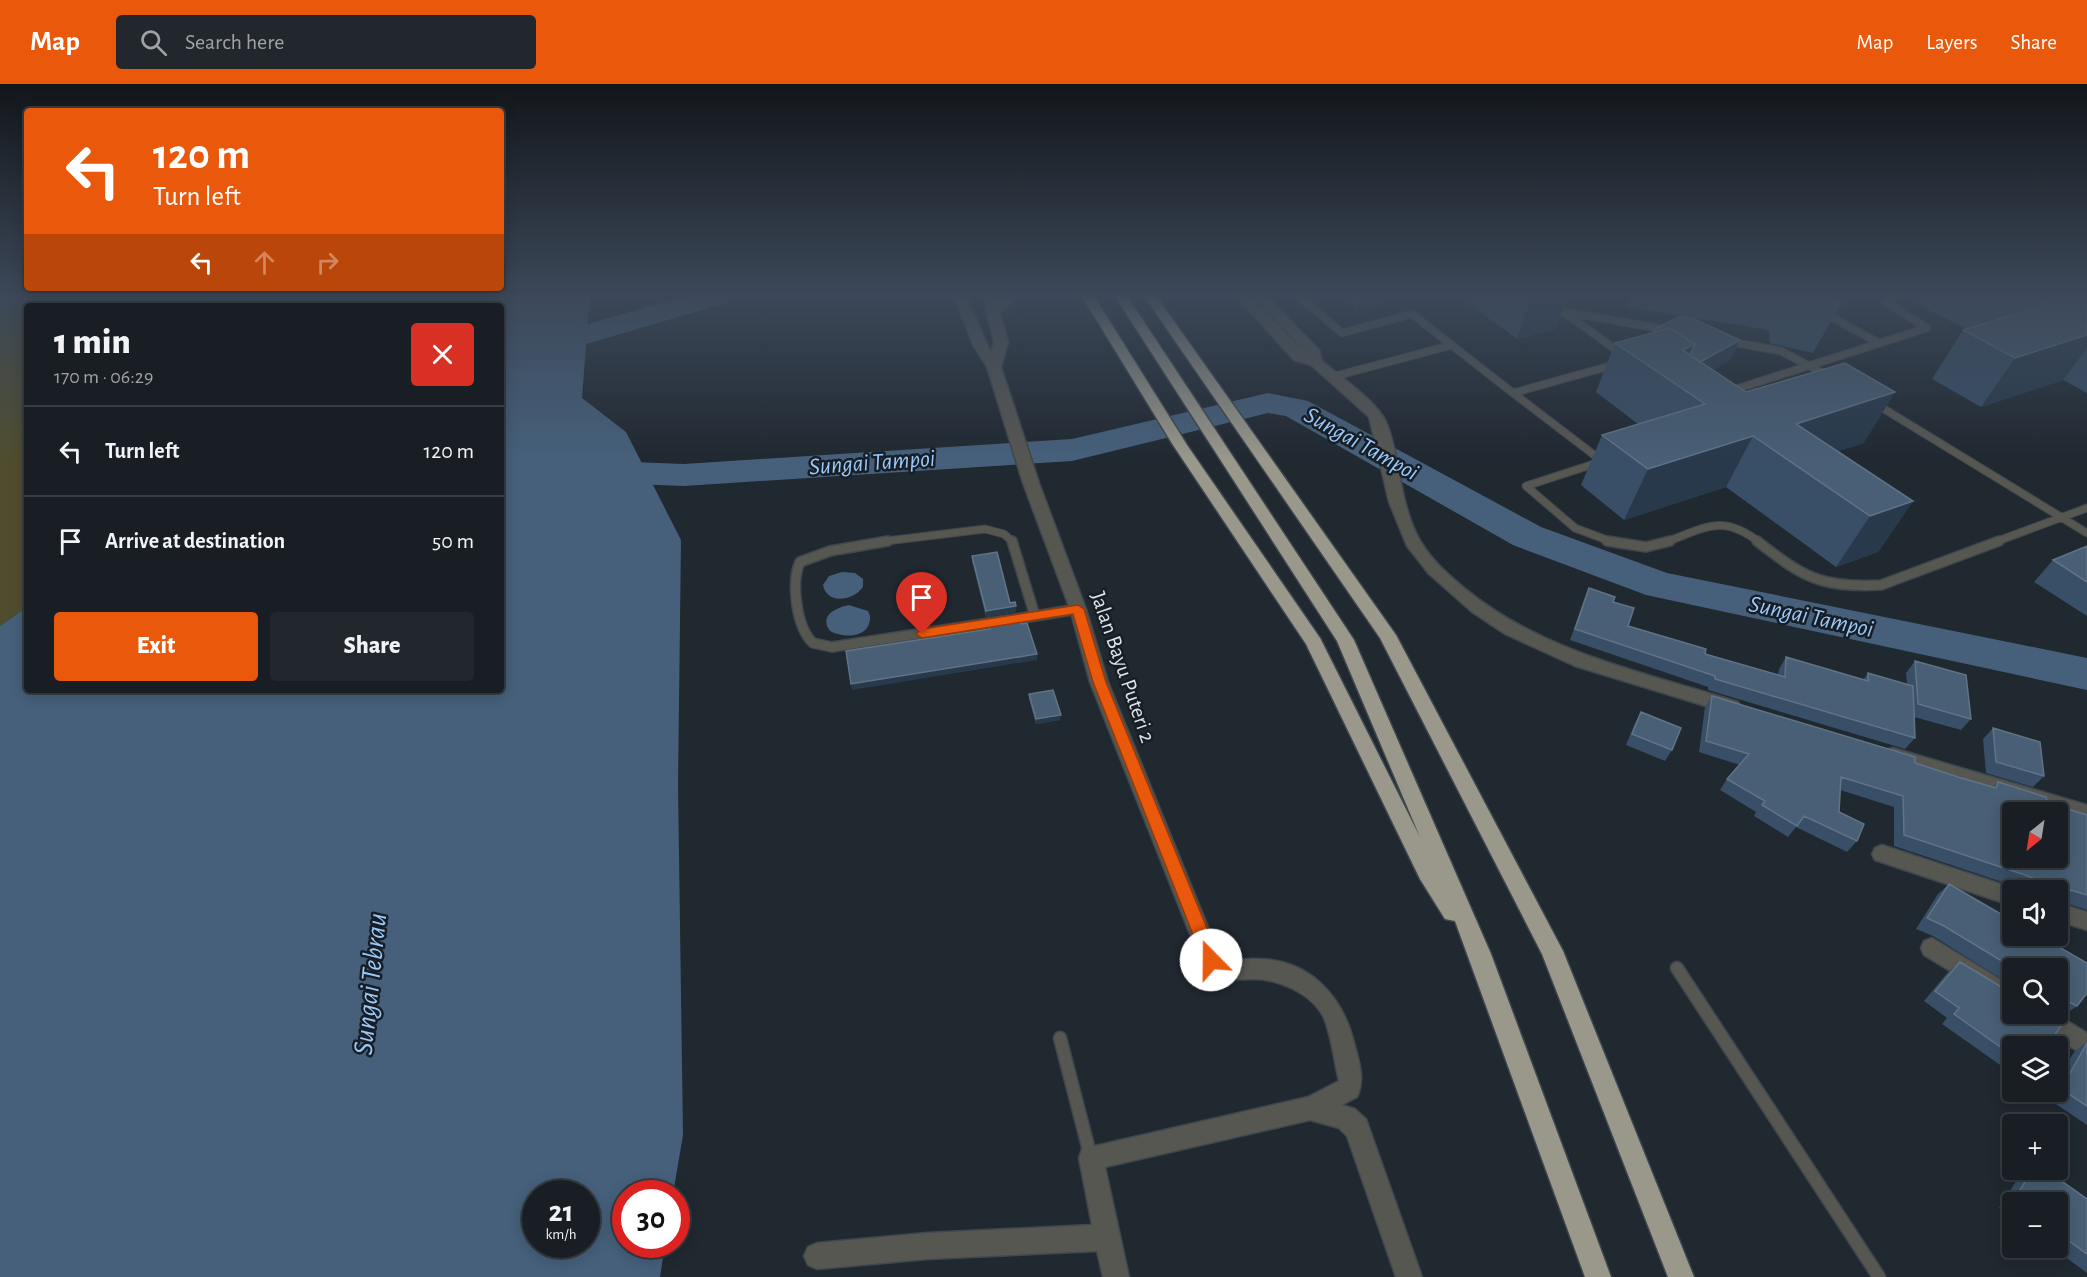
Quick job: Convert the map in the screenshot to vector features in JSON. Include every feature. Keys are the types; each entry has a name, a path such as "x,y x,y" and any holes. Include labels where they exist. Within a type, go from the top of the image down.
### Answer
{"highway":[{"path":"1120,349 1180,445 1314,642 1427,873 1480,954"},
{"path":"1155,349 1345,640 1480,954 1598,1277"},
{"path":"1187,349 1387,635 1552,951 1681,1277"}],"street":[{"name":"Jalan Bayu Puteri 2","path":"982,349 994,367 1016,428 1031,483 1078,609 1099,682 1211,960 1216,966 1228,969 1267,969 1295,980 1310,988 1332,1010 1351,1081 1350,1087 1310,1108"},
{"path":"994,367 999,349"},
{"path":"1291,349 1299,357 1316,362 1375,415 1380,424 1403,519 1416,546 1432,568 1466,600 1494,622 1528,641 1576,659 1744,710"},
{"path":"1310,349 1314,353 1316,362"},
{"path":"1881,752 2087,813"},
{"path":"1882,854 2002,893"},
{"path":"2068,915 2087,921"},
{"path":"1932,948 2002,992"},
{"path":"2052,1024 2087,1046"},
{"path":"1116,1277 1091,1158 1310,1108 1346,1118 1357,1128 1409,1277"},
{"path":"817,1256 927,1246 1107,1238"}],"lane":[{"path":"1332,377 1438,349"},
{"path":"1457,349 1602,461 1526,486 1577,530 1629,546 1652,546 1724,524 1740,529 1796,571 1831,582 1858,587 1881,585 2087,508"},
{"path":"1513,393 1631,360 1615,349"},
{"path":"1769,349 1781,351 1810,364 1835,380"},
{"path":"1716,395 1857,349"},
{"path":"1863,397 2087,533"},
{"path":"1035,616 1014,543 1004,534 985,530 855,546 809,555 800,563 798,572 798,602 806,637 817,646 832,648 1035,616 1078,609"},
{"path":"1677,968 1879,1277"},
{"path":"1060,1038 1091,1158"}],"shaded area":[{"path":"0,349 24,349 24,609 0,626"}],"water":[{"name":"Sungai Tebrau","path":"504,349 586,349 582,398 626,432 681,540 678,785 683,1135 675,1180 612,1180 612,1258 663,1258 660,1277 0,1277 0,626 24,609 24,693 504,693"},
{"path":"842,572 855,573 863,579 863,587 859,592 841,599 830,596 823,585 829,576"},
{"path":"849,605 868,611 870,616 866,629 849,636 830,631 827,626 827,617 839,608"}],"building":[{"path":"1623,349 1686,349 1683,350 1746,392 1845,363 1895,392 1796,424 1913,501 1870,516 1753,436 1648,469 1602,435 1705,404"},
{"path":"1693,349 1724,349 1700,362 1690,355"},
{"path":"1998,349 2044,349 2015,358"},
{"path":"2087,546 2087,582 2053,560"},
{"path":"997,552 1010,603 1015,602 1016,606 986,611 972,556"},
{"path":"1589,588 1615,597 1613,602 1634,608 1628,626 1706,649 1705,654 1785,677 1786,657 1868,681 1868,673 1913,686 1915,738 1715,679 1715,676 1575,629"},
{"path":"1019,620 1021,624 1027,623 1037,654 851,684 846,651 990,629 989,624"},
{"path":"1915,661 1966,675 1971,719 1918,704"},
{"path":"1053,690 1061,715 1036,719 1029,694"},
{"path":"1712,696 1915,757 1915,763 1958,777 1996,788 1998,782 2046,797 2052,802 2002,802 2002,867 1904,835 1903,796 1841,777 1839,812 1864,824 1857,841 1804,816 1797,826 1762,805 1765,801 1727,779 1749,754 1706,741"},
{"path":"1641,712 1681,728 1672,750 1632,734"},
{"path":"1993,728 2040,742 2044,776 1996,762"},
{"path":"2068,809 2087,815 2087,895 2071,890 2068,893 2068,880 2037,880 2004,868 2068,868"},
{"path":"1949,884 2002,915 2002,946 2057,946 2087,963 2087,993 2077,1006 2068,1002 2068,958 2002,958 2002,961 1927,918"},
{"path":"1960,962 2002,987 2002,1024 2058,1024 2061,1026 2054,1036 2002,1036 2002,1048 1954,1014 1959,1008 1935,991"},
{"path":"2087,1043 2087,1106 2068,1094 2068,1077"},
{"path":"2026,1180 2060,1180 2087,1199 2087,1254 2068,1240 2068,1192 2019,1192"}],"waterway":[{"path":"504,358 537,349"},
{"name":"Sungai Tampoi","path":"504,468 684,475 1072,450 1268,403 1296,408 1527,536 1660,585 2087,674"}],"route":[{"path":"922,634 1078,609 1099,682 1211,960"}]}
